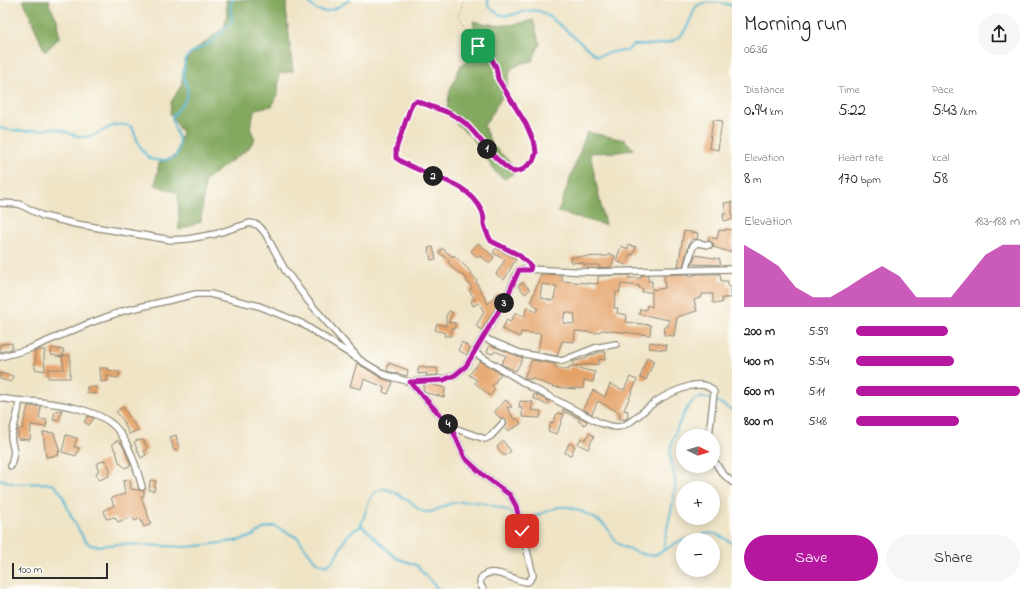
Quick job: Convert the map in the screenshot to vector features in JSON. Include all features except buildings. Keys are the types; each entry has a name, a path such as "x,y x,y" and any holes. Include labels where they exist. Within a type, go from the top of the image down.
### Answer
{"street":[{"path":"0,203 19,204 43,216 76,224 171,240 188,240 215,234 250,223 258,225 265,233 285,270 309,302 360,360"},
{"path":"686,270 693,246 697,243 709,244"},
{"path":"0,357 29,349 90,323 124,311 196,294 210,294 259,306 301,323 385,375 410,382 444,380 455,375 466,366 475,353 507,297 519,270 593,272 732,269"},
{"path":"484,338 520,353 562,361 595,348 616,344"},
{"path":"475,353 531,387 600,423 610,426 619,427 627,424 656,402 675,391 695,385 704,385 711,388 714,392 710,429"},
{"path":"410,382 451,427 465,458 482,474 510,495 516,506 532,570 531,580 528,582 521,582 499,573 492,573 481,578 480,583 483,589"},
{"path":"0,398 19,402 55,405 92,412 106,419 114,425 129,450 142,487"},
{"path":"11,466 14,452 11,438 19,402"},
{"path":"451,427 485,439 491,436 503,423"},
{"path":"720,470 732,482"}],"path":[{"path":"464,0 459,21 471,40 490,56 496,67 498,79 526,124 535,145 536,153 533,161 522,170 513,172 496,161 476,136 457,117 417,101 412,103 396,149 396,158 414,168 456,184 467,193 482,212 484,225 491,241 519,255 531,266 530,270"}],"green space":[{"path":"23,0 50,0 49,4 57,19 59,38 45,52"},
{"path":"226,0 287,0 286,9 293,71 279,74 278,94 272,106 255,109 250,128 255,139 248,149 205,180 201,222 179,230 178,193 155,185 159,163 176,155 182,133 170,113 171,102 181,86 184,64 196,49 224,28 227,14"},
{"path":"533,20 540,44 532,61 522,63 511,69 505,92 484,126 492,145 511,163 514,173 505,179 496,173 474,140 446,114 450,90 461,65 476,56 478,45 473,21 503,25 517,24"},
{"path":"587,132 625,140 634,149 619,152 590,153 605,225 558,212"}],"waterway":[{"path":"0,128 20,131 52,128 85,137 98,134 112,126 124,125 132,127 138,143 146,155 151,159 165,160 175,157 178,151 179,141 172,117 186,99 188,90 183,75 185,61 189,54 210,43 232,22 230,5 233,0"},
{"path":"307,0 317,10 322,11 332,10 349,0"},
{"path":"488,0 488,5 500,15 506,16 531,10 544,13 597,56 618,51 627,51 633,45 652,45 670,42 684,32 695,8 698,5 718,3 732,6"},
{"path":"664,549 675,486 675,477 670,454 676,432 684,414 693,401 702,397 711,399 732,410"},
{"path":"0,479 15,484 45,483 54,485 62,494 71,516 84,539 90,545 97,546 121,544 186,547 206,545 241,540 253,536 263,529 274,526 298,538 315,561 326,566 333,561 349,533 360,527 370,500 377,491 382,489 397,494 423,512 432,512 449,504 466,501 492,505 517,515"},
{"path":"521,517 533,517 556,508 568,507 587,514 601,522 608,529 616,542 628,549 645,555 657,554 676,543"},
{"path":"361,525 396,558 416,565 438,589"},
{"path":"720,536 732,543"}],"route":[{"path":"478,46 490,56 496,67 498,79 526,124 529,135 535,145 536,153 533,161 522,170 513,172 496,161 465,123 457,117 417,101 412,103 396,149 396,158 401,162 430,175 456,184 479,206 484,218 486,232 491,241 519,255 531,266 530,270 519,270 507,297 466,366 455,375 444,380 410,382 419,394 443,417 451,427 458,447 465,458 482,474 510,495 516,506 522,531"}]}
